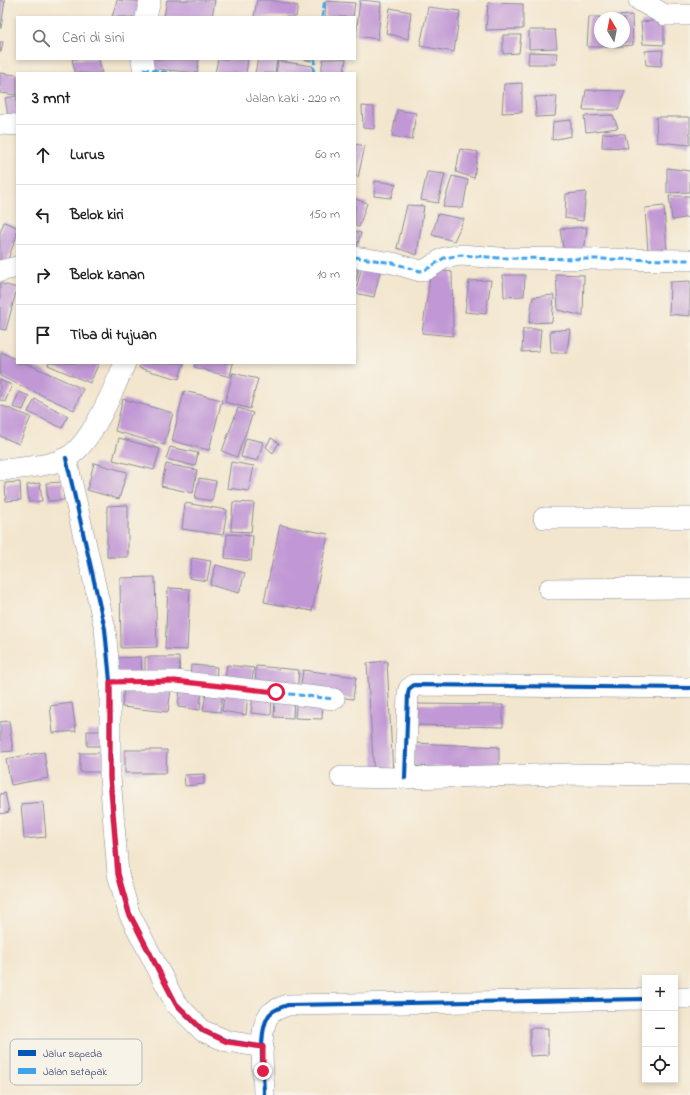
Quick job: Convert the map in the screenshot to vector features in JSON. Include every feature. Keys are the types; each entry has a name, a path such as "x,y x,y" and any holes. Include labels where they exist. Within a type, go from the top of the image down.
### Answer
{"street":[{"path":"146,16 150,0"},
{"path":"640,0 665,15 690,15"},
{"path":"142,60 144,72"},
{"path":"356,257 393,263 420,271 427,269 444,258 461,255 500,258 690,260"},
{"path":"0,271 16,268"},
{"path":"0,470 30,467 66,458 77,449 91,431 108,401 124,364"},
{"path":"66,458 105,629 110,682 110,777 118,874 129,913 176,1004 204,1031 227,1042 263,1047"},
{"path":"544,518 690,518"},
{"path":"549,589 690,588"},
{"path":"110,682 175,681 334,699"},
{"path":"405,778 408,694 409,689 414,685 690,688"},
{"path":"341,777 405,778 572,774 690,775"},
{"path":"678,998 690,998"},
{"path":"264,1095 263,1047 265,1027 270,1015 278,1008 288,1005 642,999"}],"building":[{"path":"0,0 5,0 1,28 0,28"},
{"path":"117,0 144,2 140,16 112,16"},
{"path":"167,0 215,0 212,16 164,16"},
{"path":"257,0 270,0 298,6 296,16 254,16"},
{"path":"360,0 381,2 378,39 356,36"},
{"path":"326,1 355,3 353,16 325,16"},
{"path":"488,3 523,4 523,29 486,30"},
{"path":"428,7 460,11 454,52 420,46"},
{"path":"390,8 411,12 408,39 386,33"},
{"path":"630,15 632,15 633,45 630,45"},
{"path":"589,17 594,17 594,47 587,47"},
{"path":"664,20 664,45 643,44 641,22"},
{"path":"529,30 555,30 557,48 529,49"},
{"path":"503,35 521,35 519,53 503,54"},
{"path":"0,42 3,42 1,52 0,52"},
{"path":"663,50 661,66 646,65 645,51"},
{"path":"529,52 557,53 556,64 528,64"},
{"path":"72,60 99,60 102,72 75,72"},
{"path":"149,60 199,60 197,72 148,68"},
{"path":"218,60 248,60 246,72 215,72"},
{"path":"258,60 277,60 275,72 255,72"},
{"path":"323,60 346,60 344,72 321,72"},
{"path":"278,61 313,66 312,72 276,72"},
{"path":"0,73 16,75 16,95 0,93"},
{"path":"522,83 522,112 502,113 504,84"},
{"path":"586,90 625,91 618,110 583,110"},
{"path":"16,96 16,121 9,122 5,98"},
{"path":"557,96 555,116 536,117 535,97"},
{"path":"362,106 374,107 374,129 363,128"},
{"path":"397,110 416,113 412,140 392,136"},
{"path":"613,115 618,128 586,132 584,116"},
{"path":"656,117 690,117 690,145 657,142"},
{"path":"571,120 571,136 552,140 553,122"},
{"path":"603,133 625,134 628,148 602,147"},
{"path":"356,144 365,146 358,177 356,176"},
{"path":"460,149 478,152 474,178 456,172"},
{"path":"667,168 690,171 690,192 667,193"},
{"path":"427,172 445,174 438,203 421,200"},
{"path":"452,176 468,180 463,208 443,207"},
{"path":"375,181 396,184 391,198 374,196"},
{"path":"586,192 583,221 565,218 566,194"},
{"path":"669,196 690,196 690,217 672,220"},
{"path":"356,199 367,203 359,227 356,226"},
{"path":"407,205 424,206 417,255 397,248"},
{"path":"664,206 667,253 648,252 645,208"},
{"path":"438,214 464,219 454,241 432,235"},
{"path":"4,222 16,227 16,238 5,267 0,265 0,233"},
{"path":"587,227 584,253 564,254 560,229"},
{"path":"356,231 361,233 356,250"},
{"path":"364,259 382,263 374,297 356,293"},
{"path":"356,265 359,266 356,281"},
{"path":"431,270 452,272 453,336 422,333"},
{"path":"556,274 584,275 583,316 558,310"},
{"path":"503,275 525,275 524,296 504,297"},
{"path":"491,280 486,314 465,312 469,281"},
{"path":"690,281 690,316 669,314 670,282"},
{"path":"0,283 16,288 16,292 6,330 0,329"},
{"path":"554,295 552,322 529,323 533,297"},
{"path":"523,329 541,329 539,351 522,352"},
{"path":"570,329 567,353 551,353 550,331"},
{"path":"1,352 16,360 16,364 27,364 83,389 74,410 0,376"},
{"path":"48,364 99,364 90,383"},
{"path":"141,364 184,364 179,379 139,368"},
{"path":"195,364 233,364 230,377 194,367"},
{"path":"233,373 258,379 250,409 225,402"},
{"path":"0,380 12,385 5,402 0,400"},
{"path":"184,391 222,400 209,450 172,441"},
{"path":"19,392 29,396 23,410 13,407"},
{"path":"35,399 68,416 62,428 28,412"},
{"path":"123,399 173,413 164,445 115,431"},
{"path":"0,405 31,417 19,444 0,436"},
{"path":"238,408 253,413 237,457 222,451"},
{"path":"119,438 160,449 154,470 113,460"},
{"path":"246,438 263,442 258,461 241,457"},
{"path":"271,438 279,443 273,453 266,447"},
{"path":"170,447 198,453 195,466 166,459"},
{"path":"231,462 254,466 249,491 227,488"},
{"path":"94,463 127,472 119,499 87,490"},
{"path":"166,464 197,470 193,493 161,486"},
{"path":"199,478 216,481 212,501 195,498"},
{"path":"20,482 21,500 6,501 5,483"},
{"path":"63,482 64,500 48,501 46,483"},
{"path":"40,483 42,501 29,502 27,485"},
{"path":"233,502 254,503 251,532 231,531"},
{"path":"185,503 227,510 223,535 182,529"},
{"path":"128,505 128,557 107,557 107,506"},
{"path":"280,525 328,534 312,611 264,602"},
{"path":"227,534 253,536 251,561 225,558"},
{"path":"192,558 211,561 207,581 189,578"},
{"path":"216,565 245,573 239,593 210,585"},
{"path":"155,577 157,647 121,648 120,578"},
{"path":"168,588 190,589 187,650 165,649"},
{"path":"141,657 142,677 116,679 115,658"},
{"path":"145,657 179,657 180,678 145,678"},
{"path":"387,661 393,774 374,775 367,663"},
{"path":"191,665 217,667 216,683 190,681"},
{"path":"227,665 254,668 251,687 224,685"},
{"path":"256,666 299,670 297,691 255,688"},
{"path":"303,670 356,677 353,699 300,692"},
{"path":"124,685 171,689 168,712 122,707"},
{"path":"180,687 202,690 200,710 178,707"},
{"path":"207,688 223,691 220,712 203,710"},
{"path":"225,690 248,693 246,715 222,711"},
{"path":"253,694 272,695 271,715 251,713"},
{"path":"275,696 294,697 293,718 274,717"},
{"path":"297,697 323,699 322,719 295,718"},
{"path":"72,703 76,731 53,733 50,706"},
{"path":"415,704 503,705 503,727 414,725"},
{"path":"9,721 13,751 0,752 0,722"},
{"path":"87,731 104,731 103,746 87,746"},
{"path":"414,743 499,747 499,770 413,766"},
{"path":"125,750 167,750 166,773 125,773"},
{"path":"44,752 48,778 11,785 6,759"},
{"path":"80,753 107,753 108,772 80,772"},
{"path":"204,774 204,784 185,786 184,775"},
{"path":"5,793 9,812 0,814 0,794"},
{"path":"43,802 46,837 24,839 21,804"},
{"path":"530,1028 548,1028 548,1055 530,1056"}],"marked path":[{"path":"322,16 325,0"},
{"path":"313,72 315,60"},
{"path":"143,69 164,72"},
{"path":"356,257 393,263 420,271 427,269 444,258 461,255 500,258 690,260"},
{"path":"110,681 175,681 334,699"}],"cycle path":[{"path":"66,458 105,629 110,681 110,777 118,874 129,913 176,1004 203,1031 227,1041 263,1047"},
{"path":"405,778 408,694 409,689 414,685 690,688"},
{"path":"264,1095 262,1042 265,1022 273,1011 288,1005 642,999"}],"route":[{"path":"263,1071 263,1047 227,1042 204,1031 176,1004 129,913 118,874 110,777 110,682 175,681 276,692"}]}
